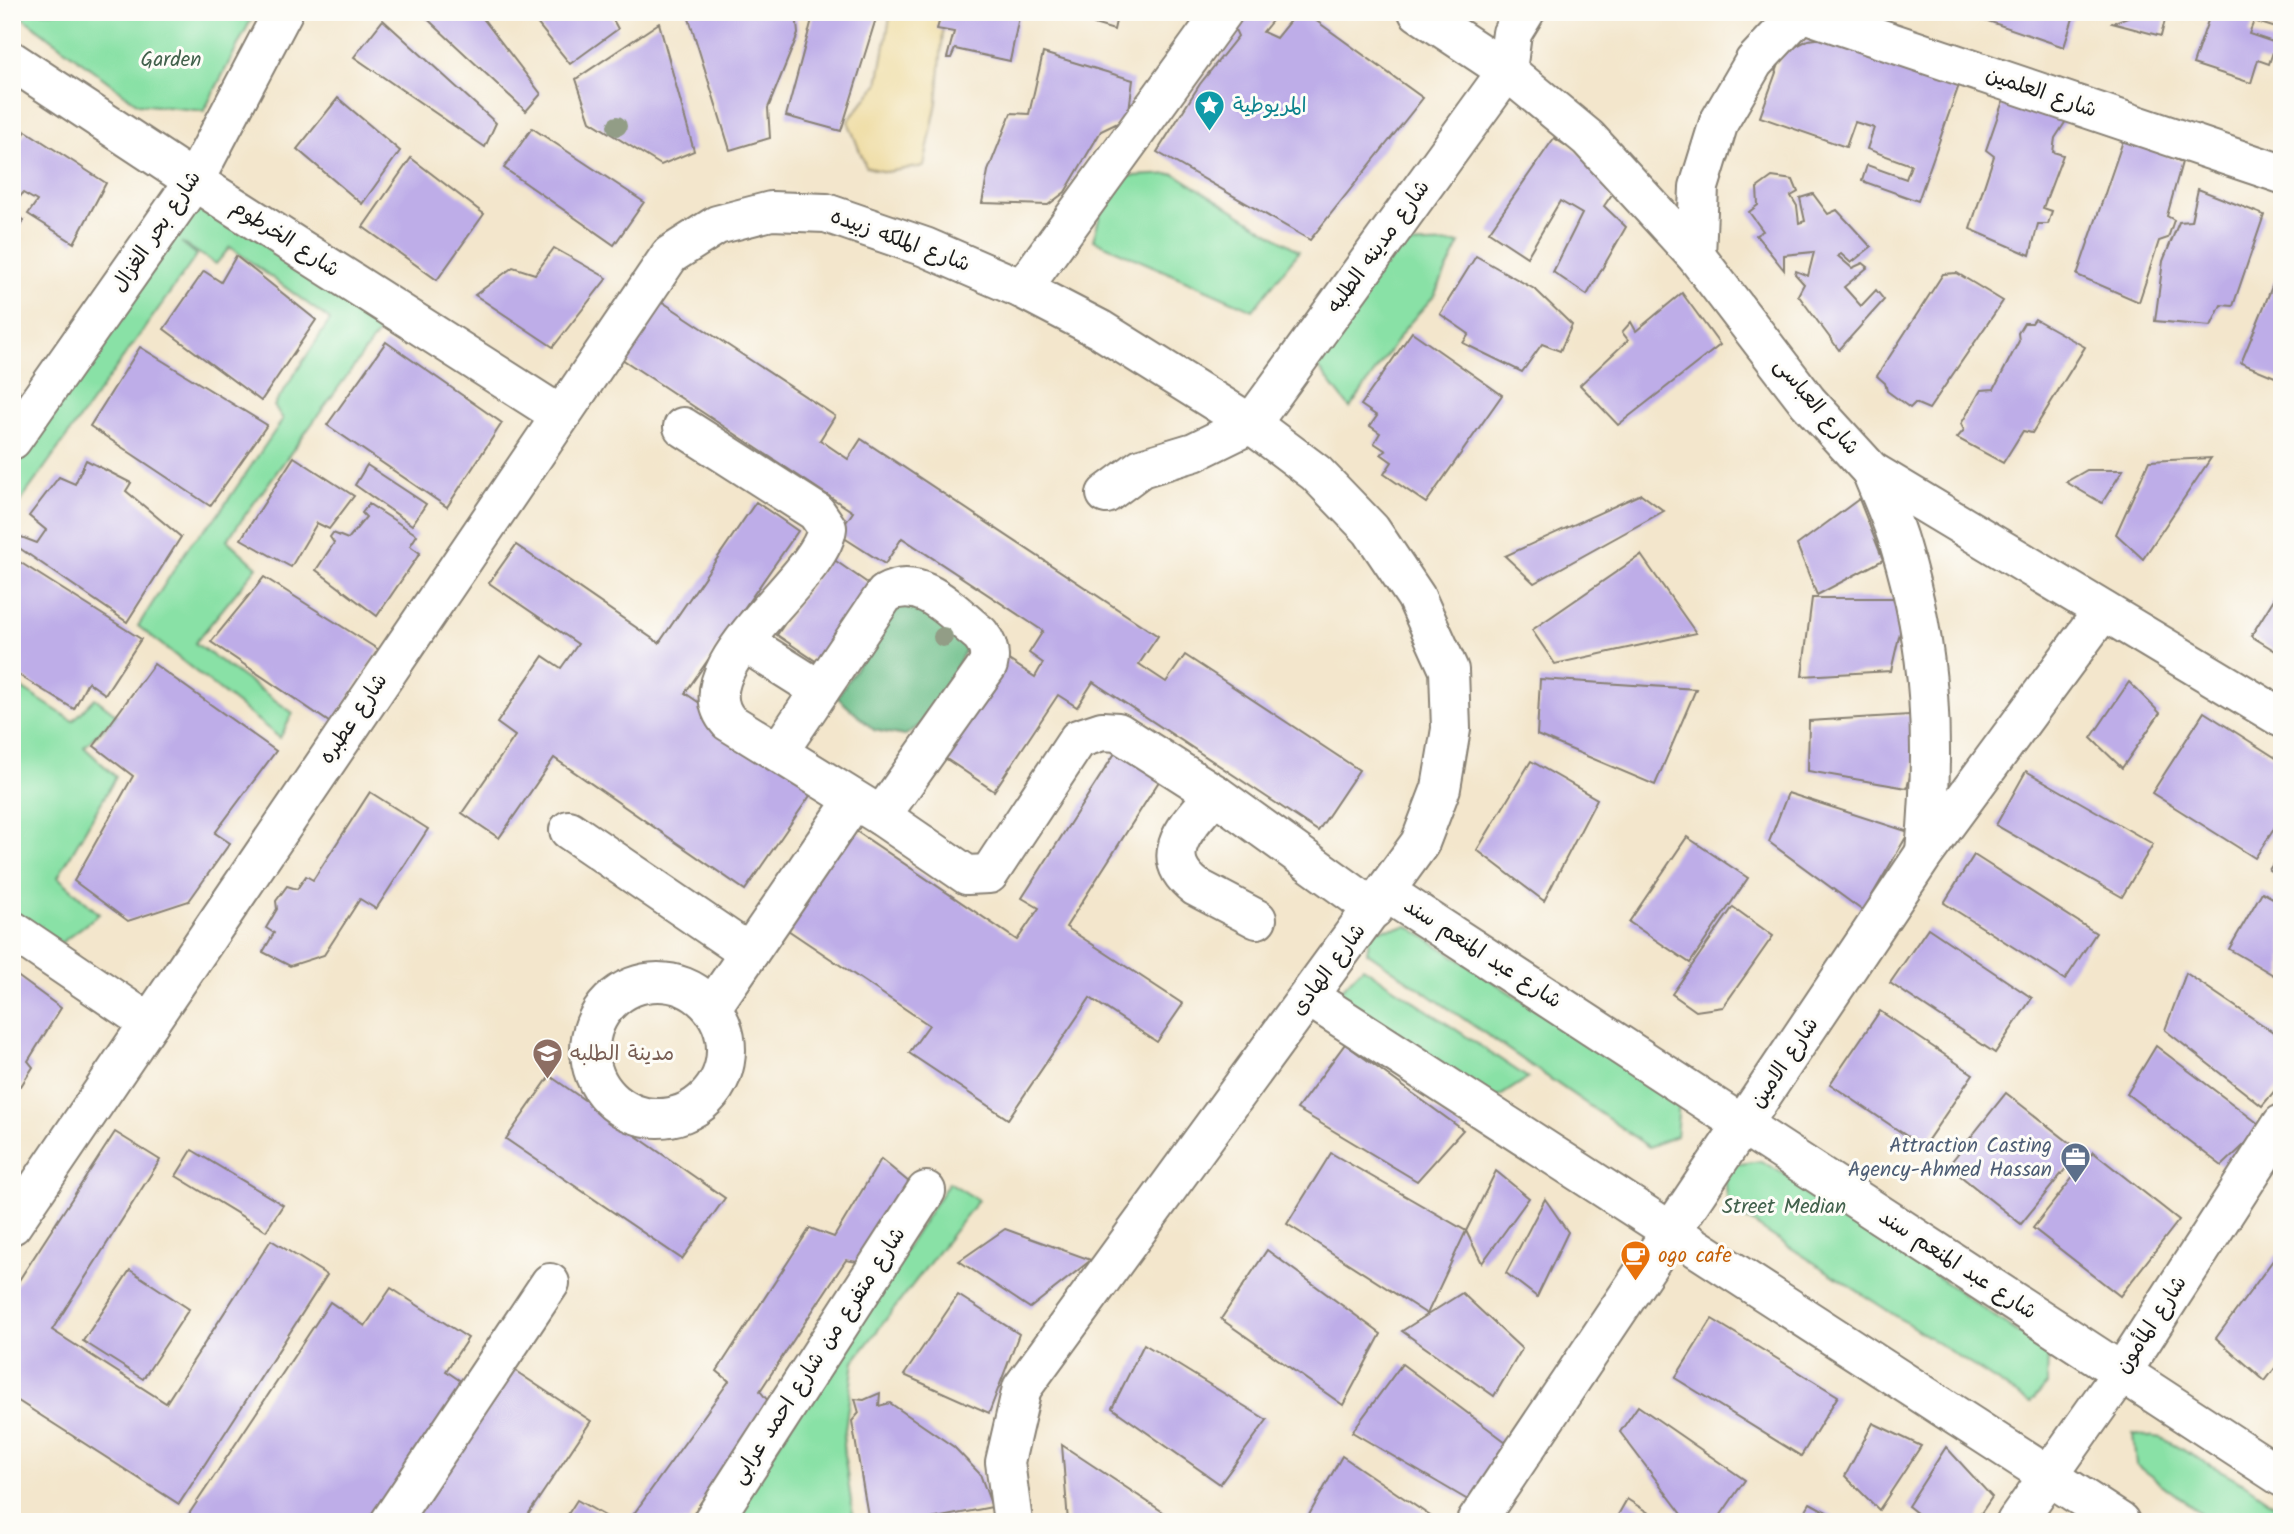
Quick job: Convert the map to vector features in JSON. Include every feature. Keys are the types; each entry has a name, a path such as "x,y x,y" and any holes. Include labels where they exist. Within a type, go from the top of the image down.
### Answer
{"street":[{"name":"شارع بحر الغزال","path":"12,440 194,181 283,12"},
{"path":"1022,289 1223,12"},
{"name":"شارع العباسى","path":"1418,12 1507,71 1588,138 1696,256 1808,402 1871,471 2282,718"},
{"path":"1507,71 1512,33 1525,12"},
{"path":"1696,256 1699,187 1719,122 1754,62 1801,12"},
{"name":"شارع العلمين","path":"1801,12 2282,174"},
{"name":"شارع الخرطوم","path":"12,61 560,415"},
{"name":"شارع مدينه الطلبه","path":"1251,424 1507,71"},
{"name":"شارع الملكه زبيده","path":"560,415 670,255 717,225 771,211 826,213 925,247 1022,289 1112,337 1251,424"},
{"name":"شارع عطبره","path":"12,1226 560,415"},
{"path":"1106,494 1141,468 1194,452 1251,424"},
{"name":"شارع الهادى","path":"1013,1522 1005,1462 1022,1388 1420,843 1441,788 1451,729 1449,670 1416,597 1371,530 1316,473 1251,424"},
{"path":"682,427 816,512 825,521 823,539 744,642 721,678 717,690 717,704 729,722 868,808"},
{"path":"1871,471 1900,544 1920,620 1931,697 1932,776 1924,854"},
{"path":"712,1007 748,953 988,665 986,641 924,591 914,587 894,589 885,594 779,751"},
{"name":"شارع الامين","path":"1476,1522 1669,1230 1743,1125 1924,854 2103,611"},
{"path":"744,642 820,690"},
{"name":"شارع عبد المنعم سند","path":"868,808 967,875 989,874 1078,739 1101,731 1118,732 1380,900 1743,1125 2282,1476"},
{"path":"1215,794 1178,840 1177,860 1187,880 1196,887 1257,919"},
{"path":"569,830 748,953"},
{"path":"12,930 149,1023"},
{"path":"1309,997 2120,1522"},
{"name":"شارع المأمون","path":"2016,1522 2122,1372 2282,1124"},
{"name":"شارع متفرع من شارع احمد عرابى","path":"712,1522 926,1191"},
{"path":"390,1522 550,1283"}],"green space":[{"name":"Garden","path":"15,12 255,12 204,111 138,104"},
{"path":"1175,174 1299,251 1253,310 1093,240 1111,177"},
{"path":"197,199 387,321 227,540 257,567 195,643 293,713 280,738 138,626 191,543 217,516 283,419 274,406 330,320 230,247 216,264 181,242 197,255 12,513 12,469"},
{"path":"1460,243 1434,296 1407,326 1350,408 1312,359 1396,245"},
{"path":"904,595 973,635 931,718 904,736 874,730 837,697"},
{"path":"12,682 73,721 95,698 117,715 84,747 116,777 58,877 99,914 61,943 12,911"},
{"path":"1408,926 1679,1103 1676,1136 1649,1147 1367,952 1370,931"},
{"path":"1363,967 1528,1078 1494,1100 1336,995"},
{"name":"Street Median","path":"1761,1161 1807,1187 2048,1353 2047,1385 2030,1403 1728,1207 1724,1166"},
{"path":"949,1182 978,1200 854,1361 843,1445 854,1522 728,1522"},
{"path":"2133,1434 2161,1438 2244,1483 2282,1510 2282,1522 2212,1522 2136,1465"}],"sand":[{"path":"891,12 935,12 944,20 937,102 924,166 886,172 866,167 848,121 878,84"}],"building":[{"path":"420,12 478,12 541,94 526,111"},
{"path":"528,12 609,12 618,29 570,64"},
{"path":"687,12 796,12 798,34 768,108 770,138 730,150"},
{"path":"814,12 878,12 841,131 786,116"},
{"path":"942,12 982,12 1001,17 1002,12 1020,12 1010,61 955,49 951,58 947,58 954,32 937,29"},
{"path":"1054,12 1118,12 1114,30"},
{"path":"1241,12 1279,12 1263,32 1276,38 1297,12 1304,12 1423,98 1310,240 1157,152 1200,84 1238,36 1232,23"},
{"path":"1982,12 2075,12 2064,47 1979,18"},
{"path":"2140,12 2167,12 2161,36 2112,23"},
{"path":"2211,12 2282,12 2279,29 2254,21 2249,34 2276,43 2269,64 2258,60 2251,83 2193,64"},
{"path":"383,20 496,123 485,147 354,57"},
{"path":"659,23 694,151 661,165 590,121 576,79"},
{"path":"1825,38 1959,85 1918,201 1862,181 1867,165 1906,179 1911,165 1867,149 1874,128 1855,122 1846,147 1760,117 1783,53 1808,40"},
{"path":"1043,53 1133,80 1128,118 1101,131 1065,192 1048,205 982,203 988,171 1011,113 1029,114"},
{"path":"338,98 400,151 362,204 297,149"},
{"path":"2004,98 2066,121 2055,138 2053,152 2063,155 2043,208 2052,211 2048,224 2038,224 2030,255 1970,229 1994,156 1986,150"},
{"path":"532,128 644,202 614,245 504,168"},
{"path":"26,131 106,183 74,243 28,214 37,201 23,193 12,207 12,153"},
{"path":"1554,138 1621,181 1604,206 1626,227 1587,295 1553,272 1582,214 1560,201 1527,257 1489,232"},
{"path":"2124,138 2182,162 2167,216 2174,220 2168,238 2159,241 2139,302 2077,275"},
{"path":"411,158 484,214 437,280 363,227"},
{"path":"1772,177 1793,180 1798,192 1791,196 1797,206 1799,223 1805,221 1800,198 1813,194 1828,214 1837,210 1871,247 1851,263 1841,254 1838,256 1852,268 1863,263 1868,267 1844,287 1861,306 1876,290 1884,300 1839,350 1798,295 1804,284 1795,274 1796,271 1808,276 1814,252 1784,255 1784,270 1756,235 1763,231 1749,212 1758,205 1757,188"},
{"path":"2198,189 2264,215 2233,306 2221,305 2211,326 2155,321 2163,261 2179,222 2191,221"},
{"path":"12,212 24,220 20,226 12,220"},
{"path":"554,248 607,278 553,347 475,295 513,267 535,274"},
{"path":"236,256 316,320 261,401 164,329 204,271 221,282"},
{"path":"1476,256 1536,290 1572,325 1560,351 1542,344 1522,372 1463,343 1469,334 1440,314"},
{"path":"2282,262 2282,380 2241,363"},
{"path":"1957,273 2003,301 1929,409 1915,403 1910,408 1887,391 1885,383 1877,376 1943,274"},
{"path":"1682,293 1720,345 1618,425 1580,385 1628,340 1622,332 1631,322 1636,331"},
{"path":"661,301 835,416 820,440 848,459 861,439 1158,636 1139,664 1166,682 1185,655 1359,770 1318,831 1093,682 1077,707 1058,695 994,791 936,752 1001,655 1035,677 1043,663 1029,653 1043,631 902,538 885,564 838,534 853,512 622,359"},
{"path":"2035,319 2085,347 2032,433 2023,431 2003,463 1957,438 1964,430 1961,424 1981,390 1994,389 2019,341 2018,333 2024,323 2032,323"},
{"path":"1412,332 1502,395 1426,503 1384,474 1392,462 1381,454 1386,451 1374,443 1380,433 1370,426 1377,416 1361,405"},
{"path":"386,342 502,423 447,507 327,425"},
{"path":"140,347 267,425 210,506 90,426"},
{"path":"12,385 19,390 12,400"},
{"path":"294,457 354,496 329,529 317,523 291,567 241,539"},
{"path":"2211,458 2143,559 2116,534 2149,461"},
{"path":"86,460 131,483 126,491 181,537 127,622 12,543 16,535 37,543 46,530 29,516 59,477 75,484"},
{"path":"367,465 426,504 412,525 355,485"},
{"path":"2087,470 2123,470 2102,503 2066,482"},
{"path":"1641,494 1664,511 1534,583 1505,556"},
{"path":"1859,499 1883,560 1817,595 1797,545"},
{"path":"756,502 798,531 685,693 818,784 745,890 554,758 499,838 462,813 515,736 497,723 543,656 561,668 578,644 489,583 516,545 659,643"},
{"path":"369,504 417,535 410,546 420,553 377,616 316,570 334,543 330,537 333,533 348,539 366,517 362,513"},
{"path":"1641,555 1696,633 1555,664 1532,630"},
{"path":"830,557 882,593 829,670 777,635"},
{"path":"18,561 141,639 105,694 88,682 74,709 12,671 12,569"},
{"path":"264,577 379,650 332,724 211,642"},
{"path":"2282,586 2282,655 2251,636"},
{"path":"1812,598 1908,598 1891,671 1802,676"},
{"path":"154,664 276,751 215,833 230,843 189,901 128,921 74,881 133,776 94,746"},
{"path":"1540,679 1696,689 1655,785 1537,735"},
{"path":"2129,682 2160,713 2122,768 2091,738"},
{"path":"2204,712 2282,762 2282,817 2255,858 2152,793"},
{"path":"1926,714 1907,788 1808,771 1809,721"},
{"path":"1119,747 1163,775 1066,927 1183,1004 1157,1042 1090,998 1008,1119 909,1053 929,1025 779,924 847,825 1017,940 1039,908 1022,898"},
{"path":"1531,761 1597,799 1544,901 1477,850"},
{"path":"2026,771 2153,844 2122,897 1996,825"},
{"path":"370,792 428,829 376,909 360,899 324,955 290,966 263,952 274,933 266,928 277,909 276,901 287,886 297,889 306,876 313,880"},
{"path":"1788,793 1909,832 1863,911 1769,842"},
{"path":"1687,837 1748,878 1690,963 1629,922"},
{"path":"2282,850 2282,878 2269,870"},
{"path":"1974,855 2096,933 2065,980 1944,903"},
{"path":"2262,892 2282,903 2282,980 2229,949"},
{"path":"1733,907 1773,936 1723,1007 1696,1011 1672,994"},
{"path":"1928,928 2032,998 1995,1053 1890,983"},
{"path":"12,972 61,1008 28,1061 33,1067 21,1086 12,1083"},
{"path":"2186,973 2282,1038 2282,1082 2262,1106 2165,1030"},
{"path":"1880,1011 1973,1074 1923,1147 1830,1084"},
{"path":"1345,1044 1463,1130 1417,1181 1297,1109"},
{"path":"2156,1046 2263,1127 2222,1166 2127,1094"},
{"path":"550,1076 725,1198 682,1259 506,1139"},
{"path":"2006,1093 2080,1151 2021,1224 1948,1166"},
{"path":"115,1132 160,1160 52,1330 166,1403 271,1240 327,1275 179,1504 12,1397 12,1291"},
{"path":"192,1150 283,1205 266,1231 176,1176"},
{"path":"2093,1152 2179,1220 2120,1296 2033,1228"},
{"path":"1331,1153 1466,1231 1427,1314 1287,1224"},
{"path":"881,1159 910,1183 863,1263 846,1260 760,1391 768,1401 688,1522 628,1522 729,1381 717,1371 810,1228 834,1237"},
{"path":"1496,1171 1529,1198 1482,1263 1466,1231"},
{"path":"1545,1199 1568,1232 1537,1297 1506,1273"},
{"path":"1005,1229 1091,1260 1030,1308 959,1261"},
{"path":"2282,1248 2282,1359 2265,1381 2216,1338"},
{"path":"1267,1250 1381,1334 1343,1405 1221,1319"},
{"path":"130,1270 189,1309 143,1379 83,1341"},
{"path":"391,1288 468,1338 446,1371 474,1390 387,1522 201,1522 189,1514 330,1302 365,1326"},
{"path":"1462,1293 1522,1349 1494,1396 1402,1331"},
{"path":"958,1295 1019,1334 989,1413 904,1375"},
{"path":"1712,1319 1838,1396 1801,1456 1675,1378"},
{"path":"1144,1344 1267,1420 1220,1484 1112,1408"},
{"path":"1402,1364 1510,1445 1473,1503 1352,1432"},
{"path":"514,1370 591,1421 523,1522 412,1522"},
{"path":"880,1393 879,1406 890,1403 954,1447 980,1474 992,1507 916,1522 869,1522 852,1421 859,1413 855,1399 864,1400"},
{"path":"1638,1406 1745,1480 1716,1522 1688,1522 1620,1432"},
{"path":"1873,1423 1921,1446 1879,1510 1845,1476"},
{"path":"1062,1445 1169,1516 1164,1522 1068,1522"},
{"path":"1946,1447 1992,1497 1975,1522 1928,1522 1908,1506"},
{"path":"1342,1456 1439,1522 1305,1522"},
{"path":"1627,1499 1663,1522 1614,1522"},
{"path":"577,1500 612,1520 611,1522 563,1522"},
{"path":"1810,1503 1845,1522 1799,1522"}],"place":[{"name":"المريوطية","path":"1210,133"},
{"name":"مدينة الطلبه","path":"547,1081"},
{"name":"Attraction Casting Agency-Ahmed Hassan","path":"2075,1185"},
{"name":"ogo cafe","path":"1635,1283"}]}
